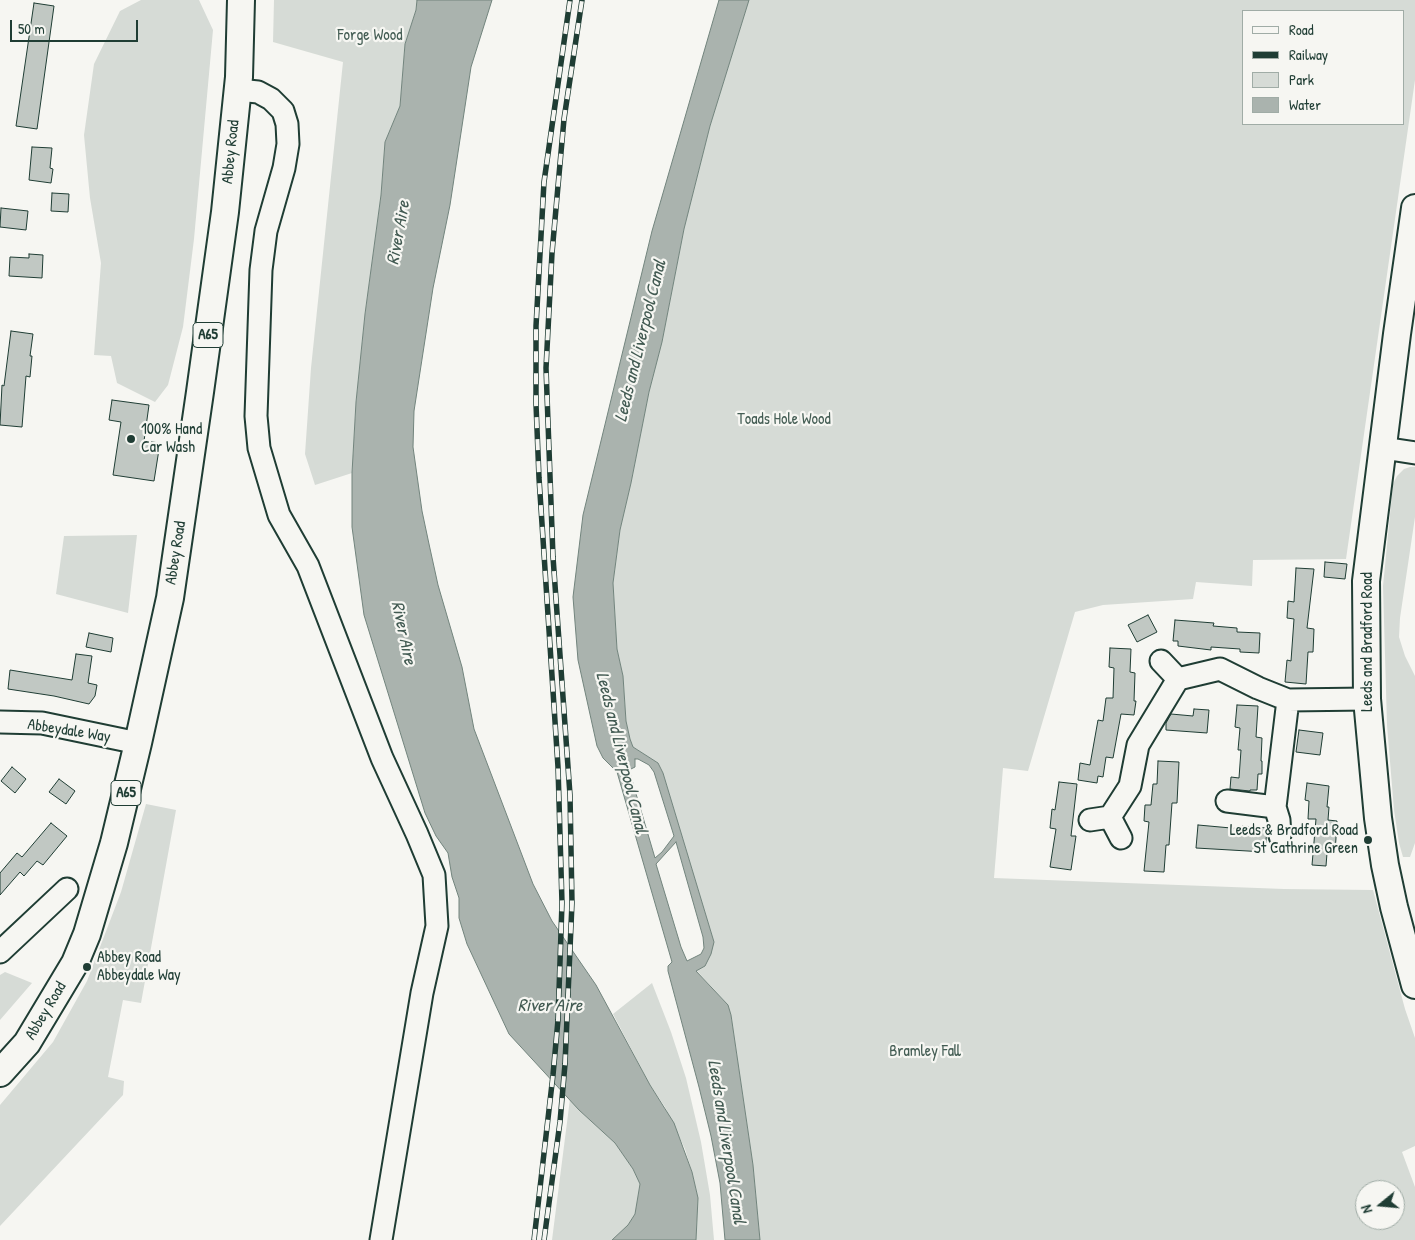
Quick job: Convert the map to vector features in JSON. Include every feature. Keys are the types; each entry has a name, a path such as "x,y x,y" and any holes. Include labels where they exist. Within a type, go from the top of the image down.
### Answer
{"main road":[{"name":"Abbey Road","path":"0,1073 27,1043 75,963 87,934 114,843 138,743 170,598 225,212 238,90 241,0"},
{"name":"Leeds and Bradford Road","path":"1415,208 1366,581 1367,699 1376,800 1385,865 1415,985"}],"street":[{"path":"238,90 258,92 271,99 283,111 287,124 288,144 284,168 266,231 261,270 256,416 259,448 279,515 308,566 382,758 434,875 437,926 422,993 381,1240"},
{"path":"1383,448 1415,452"},
{"path":"1161,661 1178,679"},
{"path":"1121,838 1100,819 1130,786 1138,746 1178,679 1220,669 1258,688 1288,700 1367,699"},
{"path":"1280,836 1279,820 1275,807 1288,700"},
{"name":"Abbeydale Way","path":"0,722 42,724 138,743"},
{"path":"1227,801 1275,807"},
{"path":"0,952 67,889"}],"green space":[{"path":"141,0 199,0 213,30 194,239 183,327 168,385 155,402 117,383 111,356 94,355 101,263 90,198 84,135 94,64 120,11"},
{"name":"Forge Wood","path":"274,0 417,0 416,10 405,44 400,106 385,142 381,195 365,314 356,402 352,473 315,485 305,454 311,368 343,62 273,42"},
{"path":"749,0 1415,0 1415,80 1346,559 1253,560 1252,586 1196,582 1193,599 1103,605 1075,612 1028,771 1003,768 994,878 1284,889 1373,890 1405,1009 1415,1038 1415,1146 1402,1152 1415,1187 1415,1240 760,1240 753,1165 731,1015 728,1005 696,970 714,942 663,773 658,763 633,747 630,739 626,721 623,676 617,649 613,583 620,530 649,392 662,342 684,229 710,126"},
{"path":"1415,467 1415,517 1400,618 1399,637 1405,656 1415,676 1415,843 1410,857 1403,857 1394,810 1387,725 1383,586 1393,484 1397,476 1404,469"},
{"path":"137,535 128,613 56,594 64,536"},
{"path":"146,804 176,810 141,1003 123,1000 108,1077 124,1081 123,1095 0,1226 0,1105 53,1042 87,981 121,892"},
{"path":"5,972 32,983 0,1020 0,975"},
{"path":"652,983 686,1078 701,1142 710,1195 714,1240 696,1240 698,1198 685,1149 665,1107 650,1085 613,1014"},
{"path":"570,1099 579,1110 615,1143 633,1169 640,1184 635,1214 628,1225 612,1240 552,1240"}],"water":[{"name":"River Aire","path":"417,0 492,0 471,67 450,205 433,288 414,411 413,447 422,511 438,585 462,667 474,729 533,884 552,921 596,985 650,1085 674,1123 692,1172 698,1198 696,1240 612,1240 628,1225 635,1214 640,1184 633,1169 615,1143 579,1110 509,1034 467,944 459,918 459,898 452,877 448,853 436,836 425,813 364,615 352,527 352,473 356,402 365,314 381,195 385,142 400,106 405,44 416,10"},
{"name":"Leeds and Liverpool Canal","path":"719,0 749,0 710,126 684,229 662,342 649,392 620,530 613,583 617,649 623,676 626,721 630,739 633,747 658,763 663,773 714,942 705,966 696,971 728,1005 731,1015 753,1165 760,1240 725,1240 720,1183 699,1087 668,971 668,966 672,962 617,772 603,758 597,746 578,660 573,597 583,515 652,231","holes":["635,759 649,765 654,772 674,836 655,858 629,770 635,767","676,842 703,937 704,948 701,954 687,961 656,864"]}],"building":[{"path":"34,3 54,6 37,129 16,126"},
{"path":"32,147 52,148 50,168 53,169 51,183 29,180"},
{"path":"52,193 69,194 68,212 51,211"},
{"path":"1,208 28,211 26,230 0,227"},
{"path":"29,254 43,255 42,278 9,276 10,257 29,258"},
{"path":"11,331 33,334 30,377 26,376 22,427 0,425 2,385 4,386"},
{"name":"100% Hand Car Wash","path":"112,400 149,405 144,441 160,443 154,481 113,475 121,422 109,420"},
{"path":"1325,562 1347,564 1345,579 1324,577"},
{"path":"1296,568 1314,569 1307,628 1314,629 1313,652 1308,652 1306,684 1285,682 1287,660 1291,661 1294,619 1287,618 1288,601 1294,602"},
{"path":"1148,615 1157,632 1137,642 1128,625"},
{"path":"1175,620 1214,623 1213,626 1237,628 1237,632 1260,633 1259,653 1240,652 1240,649 1211,647 1211,650 1178,646 1178,641 1173,641"},
{"path":"89,633 113,638 111,652 86,647"},
{"path":"1110,648 1131,649 1130,672 1135,673 1134,701 1136,701 1134,715 1121,714 1113,758 1106,757 1103,777 1098,776 1097,783 1078,780 1080,763 1090,765 1098,720 1103,721 1106,698 1113,698 1114,668 1109,667"},
{"path":"76,654 92,656 88,683 97,685 95,696 89,704 8,689 10,670 72,680"},
{"path":"1237,705 1258,706 1256,737 1262,738 1262,774 1258,774 1257,790 1230,789 1231,777 1239,778 1241,750 1238,750 1240,728 1235,727"},
{"path":"1194,709 1209,710 1207,733 1166,730 1166,723 1171,714 1193,716"},
{"path":"1299,730 1323,733 1320,755 1296,752"},
{"path":"1158,761 1179,762 1177,803 1172,803 1169,845 1166,845 1164,872 1144,871 1149,822 1144,821 1145,805 1151,805 1153,784 1157,784"},
{"path":"12,767 26,779 15,793 1,781"},
{"path":"59,779 75,791 66,804 49,792"},
{"path":"1059,782 1077,784 1071,836 1076,836 1071,870 1050,867 1056,829 1050,828 1052,809 1055,810"},
{"path":"1307,783 1329,786 1328,820 1337,821 1335,854 1327,853 1326,866 1312,865 1316,819 1308,819 1309,801 1305,800"},
{"path":"51,823 67,836 43,865 37,861 24,876 20,872 0,895 0,873 17,853 22,857"},
{"path":"1198,825 1242,829 1242,826 1267,828 1265,852 1196,848"}],"railway":[{"path":"534,1240 558,1020 562,903 558,767 539,478 536,404 536,326 544,182 570,0"},
{"path":"544,1240 560,1122 565,1064 572,903 570,795 553,557 546,368 552,253 564,119 582,0"}],"place":[{"name":"100% Hand Car Wash","path":"131,439"},
{"name":"Leeds & Bradford Road St Cathrine Green","path":"1368,840"},
{"name":"Abbey Road Abbeydale Way","path":"87,967"}],"park label":[{"name":"Toads Hole Wood","path":"784,420"},
{"name":"Bramley Fall","path":"925,1052"}]}
